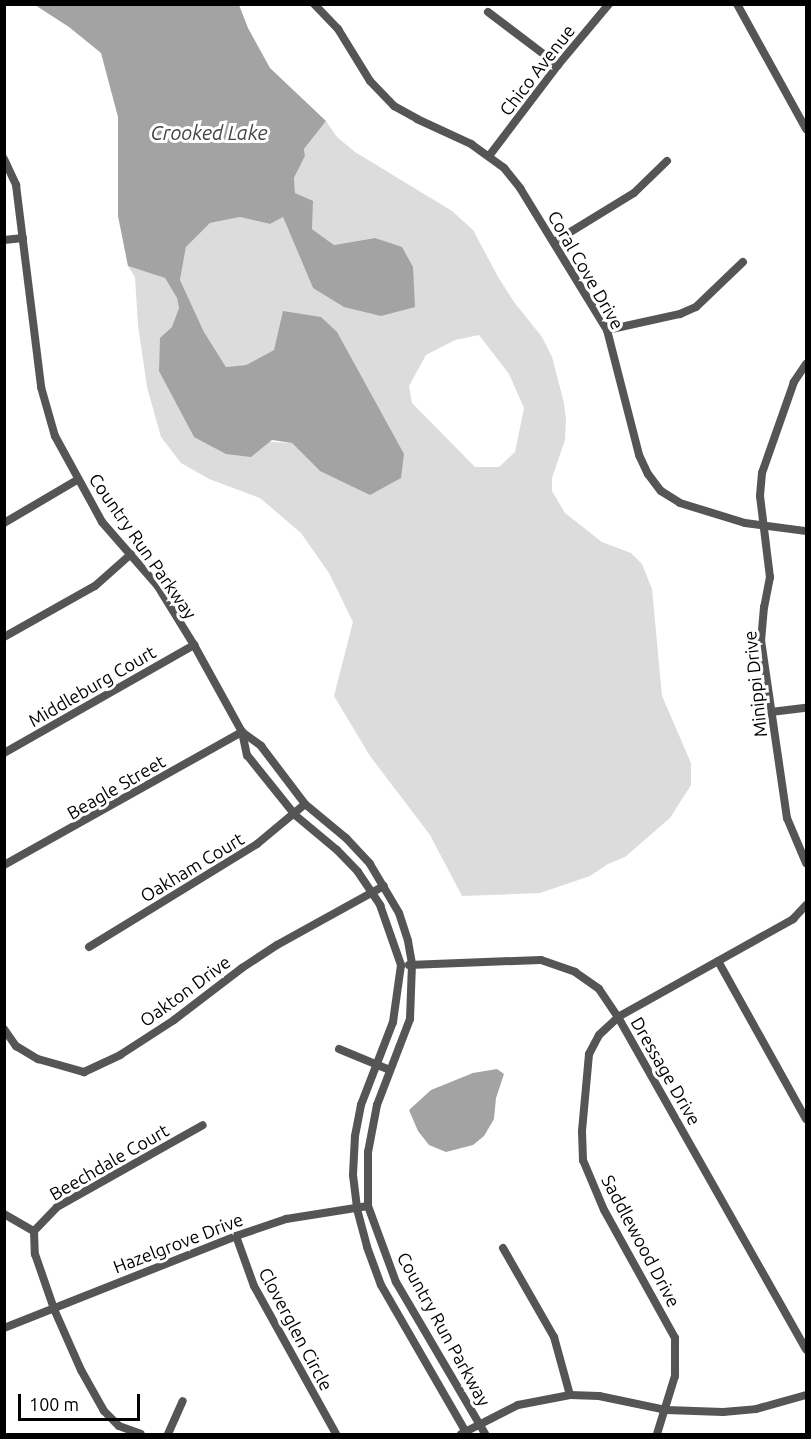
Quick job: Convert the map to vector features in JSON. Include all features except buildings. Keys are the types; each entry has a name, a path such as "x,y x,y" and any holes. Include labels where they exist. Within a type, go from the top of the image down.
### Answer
{"street":[{"name":"Coral Cove Drive","path":"314,4 338,29 370,81 394,106 471,144 489,156 520,188 607,330 639,455 648,474 661,491 681,503 763,526 807,531"},
{"name":"Chico Avenue","path":"489,156 558,65 609,4"},
{"path":"737,4 807,129"},
{"path":"488,12 558,65"},
{"name":"Country Run Parkway","path":"4,159 16,185 41,387 55,436 77,480 102,522 157,585 194,645 242,732 247,755 295,815 337,850 358,872 370,894 380,905 401,965 393,1022 361,1105 355,1136 353,1175 357,1209 367,1247 381,1285 465,1434"},
{"path":"554,242 634,193 667,160"},
{"path":"4,240 23,238"},
{"path":"607,330 680,314 696,307 743,262"},
{"name":"Minippi Drive","path":"807,364 794,382 762,473 760,496 770,577 761,640 787,818 803,848 807,863"},
{"path":"4,523 77,480"},
{"path":"4,637 95,586 131,554"},
{"name":"Middleburg Court","path":"4,753 194,645"},
{"path":"771,712 807,708"},
{"name":"Country Run Parkway","path":"242,732 261,746 305,804 346,838 370,864 399,913 412,964 410,1020 377,1105 369,1152 368,1206 396,1282 485,1434"},
{"name":"Beagle Street","path":"4,866 242,732"},
{"name":"Oakham Court","path":"88,947 257,844 295,815 305,804"},
{"name":"Oakton Drive","path":"4,1029 16,1046 38,1059 84,1072 120,1055 174,1020 242,968 277,945 384,886"},
{"name":"Saddlewood Drive","path":"657,1434 675,1376 675,1338 604,1210 583,1160 582,1131 590,1054 599,1035 618,1017 763,937 793,919 807,905"},
{"name":"Dressage Drive","path":"401,965 541,960 575,972 599,989 618,1017 807,1349"},
{"path":"718,962 807,1119"},
{"path":"339,1049 390,1070"},
{"name":"Beechdale Court","path":"34,1231 57,1207 203,1125"},
{"name":"Hazelgrove Drive","path":"4,1328 236,1236 286,1219 368,1206"},
{"path":"4,1214 34,1231 35,1254 54,1309 81,1370 104,1411 119,1426 141,1434"},
{"name":"Cloverglen Circle","path":"236,1236 254,1286 336,1434"},
{"path":"503,1248 554,1337 570,1395"},
{"path":"465,1434 518,1405 570,1395 599,1396 666,1410 723,1412 756,1408 807,1395"},
{"path":"168,1434 183,1401"}],"shaded area":[{"path":"326,121 337,137 355,152 452,211 473,230 497,275 514,302 542,337 552,357 566,420 565,440 552,478 552,491 565,513 602,542 631,553 642,564 652,589 662,696 691,763 691,785 670,818 625,857 608,864 590,876 540,893 462,896 430,835 370,756 334,696 353,622 329,573 301,533 260,498 209,479 181,463 161,437 147,387 138,325 135,277 128,266 165,278 177,298 179,308 160,371 194,437 292,443 320,471 274,350 246,365 226,367 204,332 180,280 186,247 210,223 240,217 270,224 283,217 313,288 375,238 334,245 312,229 295,193 294,178 305,156 304,149","holes":["479,335 509,374 524,408 515,452 499,467 475,467 412,403 409,386 426,355 455,340"]}],"water":[{"name":"Crooked Lake","path":"35,5 239,5 248,28 270,68 326,121 304,149 305,156 294,178 295,193 313,201 312,229 334,245 375,238 402,247 413,267 415,307 381,316 344,307 313,288 283,217 270,224 240,217 210,223 186,247 180,280 204,332 226,367 246,365 274,350 283,311 321,317 337,332 404,454 401,478 370,495 320,471 292,443 272,440 251,457 226,454 194,437 159,371 160,338 172,327 179,308 177,298 165,278 128,266 118,216 118,117 101,53 69,27"},
{"path":"497,1069 504,1074 496,1098 494,1119 484,1136 473,1145 446,1152 429,1145 418,1131 409,1110 431,1090 473,1073"}]}
